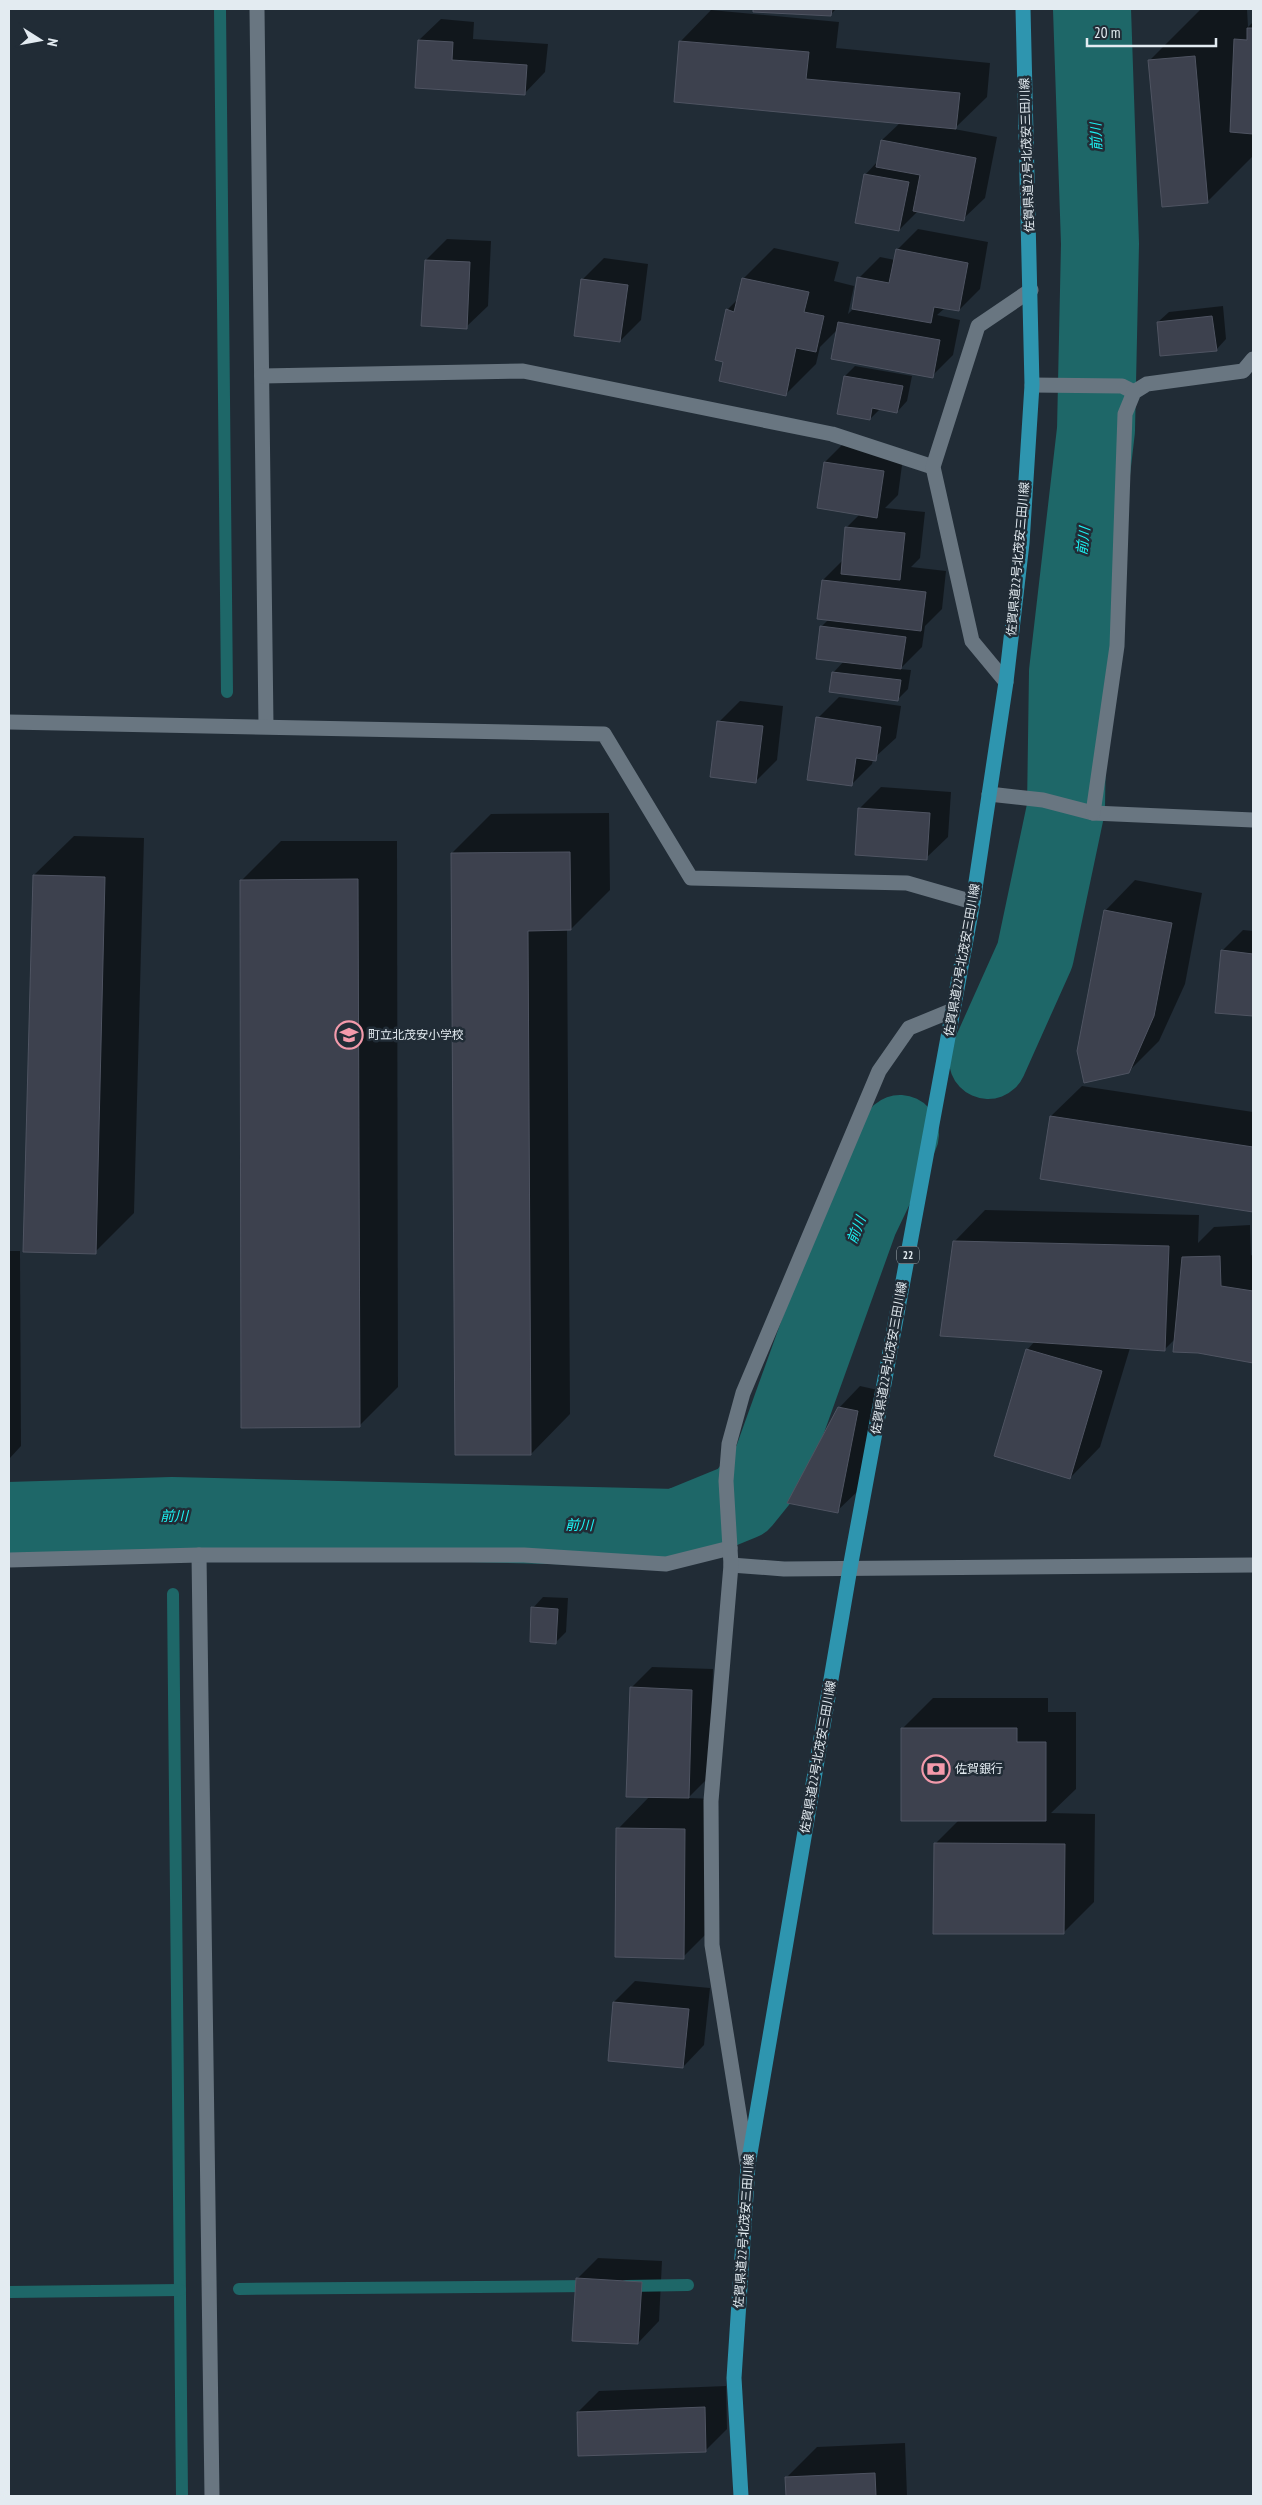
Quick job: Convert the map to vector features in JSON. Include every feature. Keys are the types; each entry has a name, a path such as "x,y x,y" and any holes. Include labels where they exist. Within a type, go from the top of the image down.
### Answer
{"main road":[{"name":"佐賀県道22号北茂安三田川線","path":"741,2496 734,2378 748,2165 850,1568 973,902 1006,682 1022,543 1032,385 1023,9"}],"street":[{"path":"257,9 266,726"},
{"path":"1006,682 972,640 933,467 978,326 1031,290"},
{"path":"1032,385 1078,384 1128,389 1147,384 1242,371 1253,359"},
{"path":"262,376 523,371 832,434 933,467"},
{"path":"1093,813 1117,646 1125,414 1128,389"},
{"path":"9,722 604,734 691,878 907,883 973,902"},
{"path":"989,794 1043,800 1093,813 1253,820"},
{"path":"748,2165 712,1945 711,1801 731,1564 726,1480 729,1444 743,1393 879,1071 909,1028 953,1010"},
{"path":"9,1560 200,1555 524,1556 666,1564 729,1541"},
{"path":"200,1555 212,2496"},
{"path":"731,1564 784,1569 1253,1565"}],"building":[{"path":"753,9 832,9 831,16 753,12"},
{"path":"1247,28 1253,28 1253,134 1230,132 1234,39 1247,40"},
{"path":"418,40 453,42 452,60 527,65 525,95 415,88"},
{"path":"679,41 809,52 806,79 960,93 956,129 674,102"},
{"path":"1195,56 1208,203 1162,207 1148,60"},
{"path":"881,140 976,158 964,221 913,211 920,175 876,167"},
{"path":"864,174 909,182 899,231 855,223"},
{"path":"896,249 968,263 959,311 934,307 931,323 852,309 857,277 889,283"},
{"path":"425,260 470,262 467,329 421,326"},
{"path":"742,278 809,292 804,312 824,316 816,352 796,348 786,396 719,381 723,362 715,360 726,309 734,312"},
{"path":"581,279 628,285 620,342 574,336"},
{"path":"1212,316 1217,351 1160,356 1157,322"},
{"path":"838,322 940,340 933,378 831,359"},
{"path":"844,376 903,386 897,413 872,408 870,420 837,414"},
{"path":"824,462 884,471 877,518 817,508"},
{"path":"845,527 905,533 900,580 841,574"},
{"path":"822,580 926,592 921,631 817,619"},
{"path":"820,626 906,637 901,669 816,659"},
{"path":"832,672 901,680 898,701 829,692"},
{"path":"816,717 881,727 876,761 856,758 852,786 807,780"},
{"path":"717,721 763,726 756,783 710,777"},
{"path":"858,808 930,813 927,860 855,855"},
{"path":"570,852 571,930 528,931 531,1455 455,1455 451,853"},
{"path":"33,875 105,877 96,1254 23,1252"},
{"path":"358,879 360,1427 241,1428 240,880"},
{"path":"1104,910 1172,923 1154,1016 1129,1073 1084,1083 1077,1051"},
{"path":"1221,950 1253,954 1253,1016 1215,1013"},
{"path":"1050,1116 1253,1147 1253,1212 1040,1179"},
{"path":"953,1241 1169,1246 1165,1351 940,1336"},
{"path":"1220,1256 1221,1286 1253,1291 1253,1363 1198,1353 1173,1352 1182,1257"},
{"path":"1026,1349 1102,1371 1070,1479 994,1456"},
{"path":"838,1407 858,1411 838,1513 787,1503"},
{"path":"531,1607 558,1609 556,1644 530,1642"},
{"path":"630,1687 692,1690 689,1798 626,1797"},
{"path":"901,1728 1017,1728 1017,1742 1046,1742 1046,1821 901,1821"},
{"path":"616,1828 685,1829 684,1959 615,1957"},
{"path":"934,1843 1065,1844 1064,1934 933,1934"},
{"path":"613,2002 689,2009 683,2068 608,2061"},
{"path":"576,2278 642,2282 638,2344 572,2341"},
{"path":"705,2407 706,2452 578,2456 577,2412"},
{"path":"875,2473 876,2496 786,2496 785,2477"}],"waterway":[{"path":"220,9 227,692"},
{"name":"前川","path":"988,1060 1035,955 1066,808 1068,672 1096,430 1100,244 1092,9"},
{"name":"前川","path":"9,1521 172,1516 676,1528 742,1501 771,1465 859,1220 900,1134"},
{"path":"173,1594 182,2496"},
{"path":"626,2286 688,2285"},
{"path":"239,2289 591,2286"},
{"path":"9,2292 180,2290"}],"place":[{"name":"町立北茂安小学校","path":"349,1035"},
{"name":"佐賀銀行","path":"936,1769"}]}
